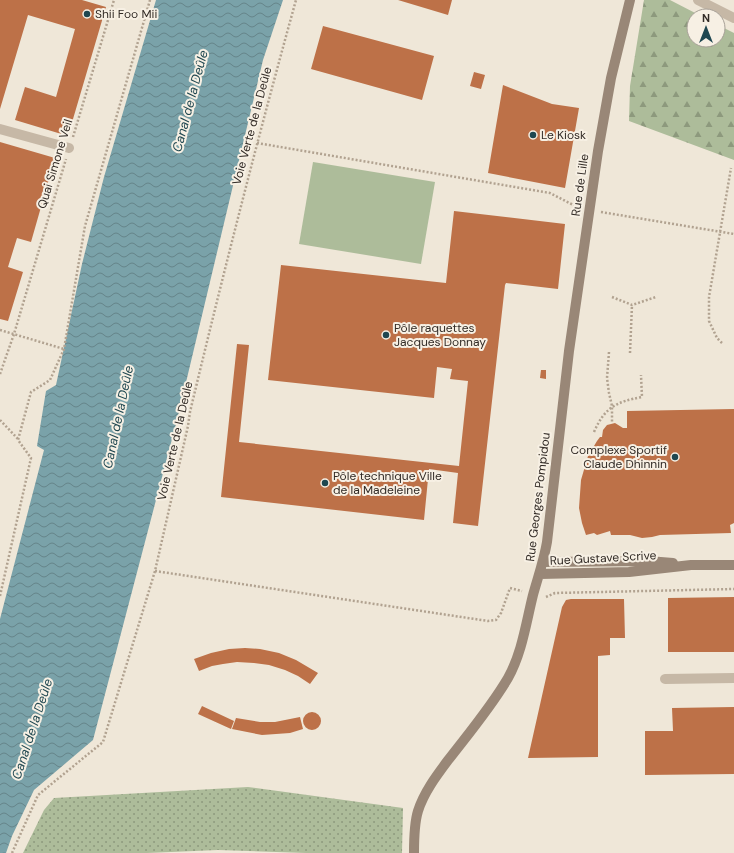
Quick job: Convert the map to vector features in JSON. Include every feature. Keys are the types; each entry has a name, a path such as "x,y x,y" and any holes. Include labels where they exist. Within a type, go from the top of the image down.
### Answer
{"street":[{"name":"Rue de Lille","path":"572,328 604,116 630,0"},
{"path":"698,0 734,18"},
{"path":"0,129 69,148"},
{"name":"Rue Georges Pompidou","path":"414,853 416,821 421,804 436,777 490,706 508,678 518,656 547,542 572,328"},
{"name":"Rue Gustave Scrive","path":"543,562 648,561 691,565"},
{"name":"Rue Gustave Scrive","path":"540,574 629,572 691,565 734,564"},
{"path":"665,678 734,678"}],"path":[{"name":"Quai Simone Veil","path":"0,374 14,334 114,0"},
{"path":"18,440 31,392 50,380 64,349 85,226 150,0"},
{"name":"Voie Verte de la Deûle","path":"12,853 38,795 102,742 155,572 190,412 257,143 296,0"},
{"path":"257,143 550,193 578,208 734,234"},
{"path":"722,343 717,338 709,321 709,297 731,168"},
{"path":"612,297 632,304 656,297"},
{"path":"630,352 632,304"},
{"path":"0,330 64,349"},
{"path":"609,352 607,378 612,406 612,422"},
{"path":"594,432 604,414 612,406 621,402 642,397 641,375"},
{"path":"0,420 18,440 31,458 0,596"},
{"path":"155,572 488,621 496,620 501,613 510,588 546,597 555,593 734,589"}],"green space":[{"path":"644,0 670,0 686,8 686,48 726,48 726,29 734,33 734,160 629,121 630,86"},
{"path":"313,162 435,182 421,264 299,244"},
{"path":"248,787 403,808 402,853 306,853 218,850 147,853 23,853 44,810 54,798"}],"water":[{"name":"Canal de la Deûle","path":"156,0 283,0 263,60 177,420 93,740 34,790 12,836 6,853 0,853 0,619 44,450 37,446 46,391 56,385 82,264 104,177"}],"building":[{"path":"0,0 82,0 106,7 68,136 15,120 25,87 56,97 75,29 28,15 0,109"},
{"path":"398,0 452,0 448,15"},
{"path":"323,26 434,56 422,100 311,69"},
{"path":"474,72 485,75 481,89 470,86"},
{"path":"503,85 552,104 579,108 565,188 488,173"},
{"path":"0,142 55,158 31,242 17,238 8,267 23,272 8,321 0,319"},
{"name":"Pôle raquettes Jacques Donnay","path":"454,211 565,224 558,289 506,283 505,285 478,526 453,523 458,473 429,469 424,520 221,497 237,344 249,345 239,442 459,466 468,381 450,379 452,369 437,367 434,398 268,380 281,265 446,283"},
{"path":"541,370 546,370 546,379 540,378"},
{"path":"734,409 734,523 730,525 731,533 660,535 642,538 630,535 611,535 610,531 597,535 594,533 586,535 579,508 581,480 588,456 597,441 600,437 602,437 603,430 607,425 615,423 623,428 627,428 627,411"},
{"path":"734,597 734,652 668,652 668,598"},
{"path":"624,599 625,638 610,638 610,655 598,656 598,757 528,758 562,607 566,600"},
{"path":"245,648 279,653 296,660 318,673 310,684 285,670 269,665 254,663 237,662 223,664 199,671 194,659 229,649"},
{"path":"202,706 234,721 231,729 198,714"},
{"path":"734,707 734,774 645,775 645,731 673,731 672,708"},
{"path":"308,712 316,712 321,717 319,728 316,730 308,730 303,725 303,717"},
{"path":"300,717 303,729 290,733 262,735 232,729 236,718 260,722 275,722"}],"place":[{"name":"Shii Foo Mii","path":"87,14"},
{"name":"Le Kiosk","path":"533,135"},
{"name":"Pôle raquettes Jacques Donnay","path":"386,335"},
{"name":"Complexe Sportif Claude Dhinnin","path":"675,457"},
{"name":"Pôle technique Ville de la Madeleine","path":"325,483"}]}
